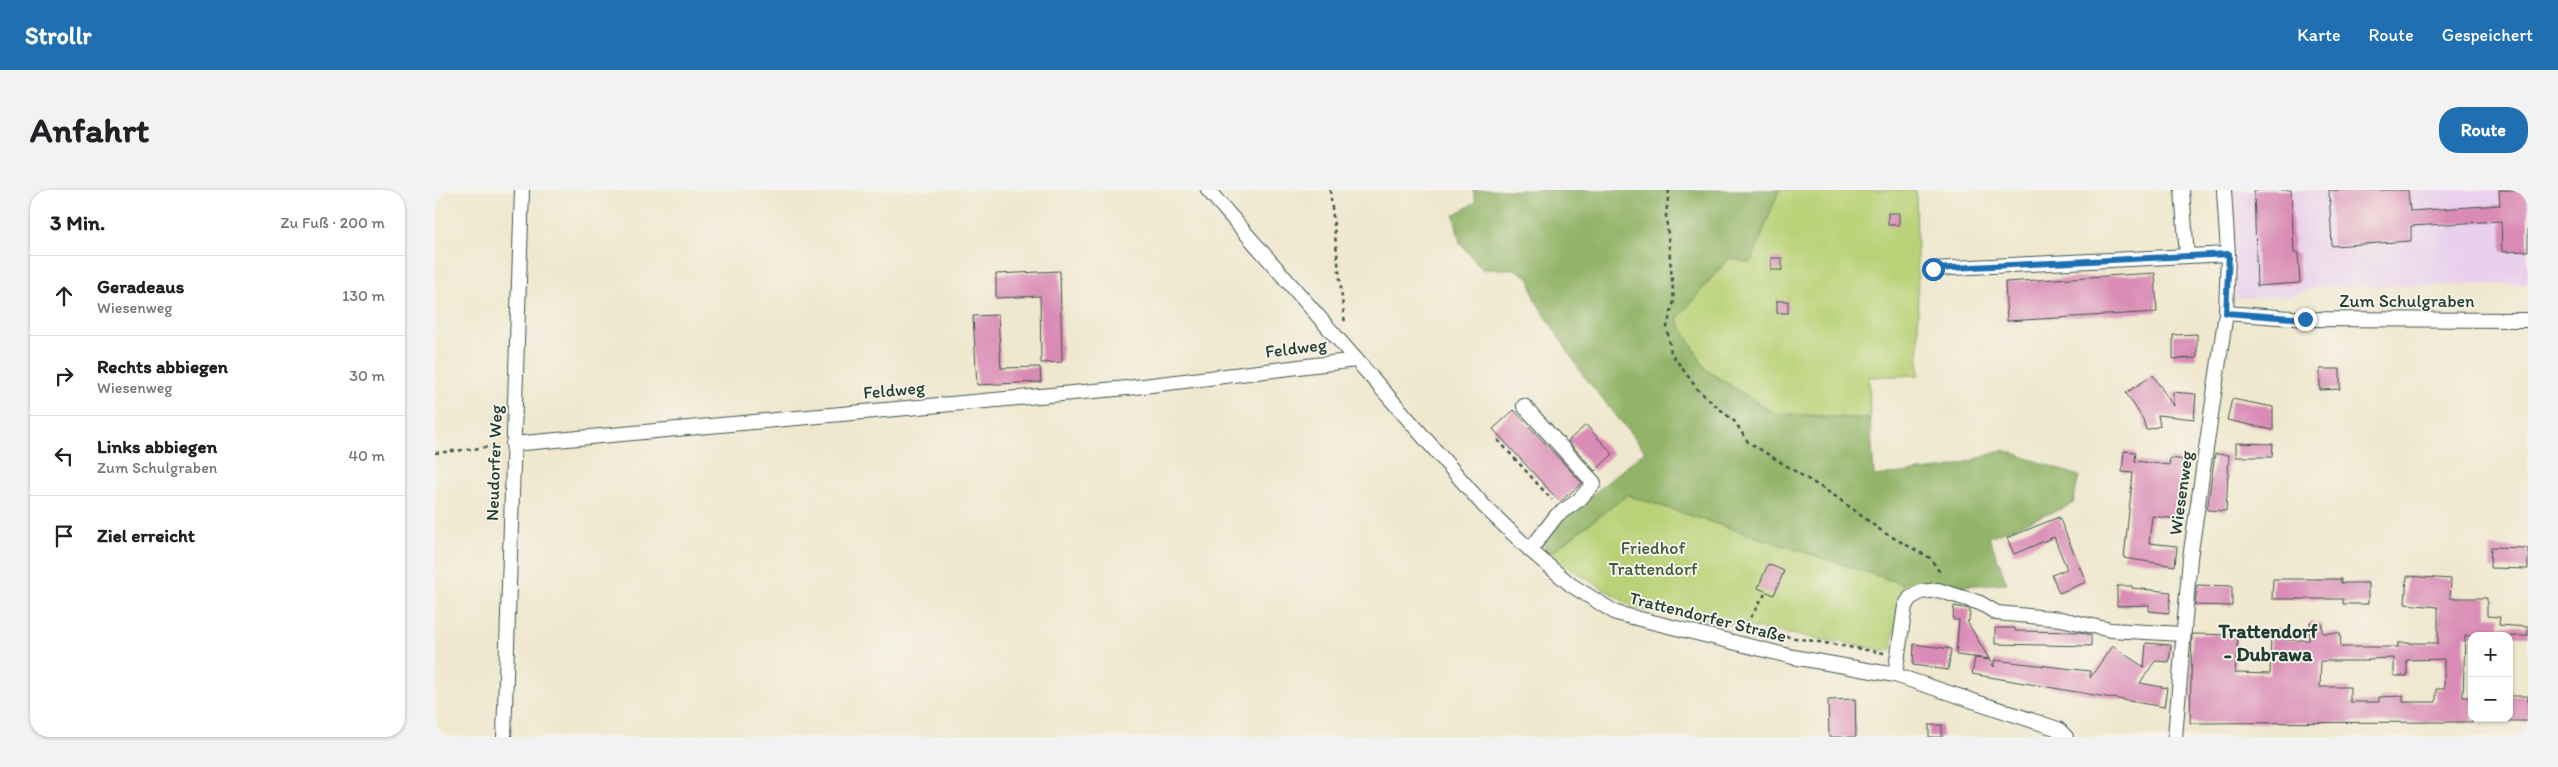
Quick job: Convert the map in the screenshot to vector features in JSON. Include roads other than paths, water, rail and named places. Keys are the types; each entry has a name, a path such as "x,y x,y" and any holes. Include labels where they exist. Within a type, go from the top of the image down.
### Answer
{"street":[{"name":"Neudorfer Weg","path":"504,737 521,190"},
{"name":"Trattendorfer Straße","path":"1208,190 1485,506 1530,550 1571,585 1615,612 1793,658 1895,675 2058,729 2066,737"},
{"path":"2182,190 2187,256"},
{"name":"Wiesenweg","path":"2175,737 2182,634 2190,558 2226,313 2229,254 2224,190"},
{"path":"1933,269 2229,254"},
{"name":"Zum Schulgraben","path":"2226,313 2305,319 2528,320"},
{"name":"Feldweg","path":"513,444 1117,389 1357,360"},
{"path":"1524,406 1594,483 1579,500 1557,515 1530,550"},
{"path":"1895,675 1905,606 1910,598 1921,592 1938,590 1980,603 1997,612 2061,619 2111,630 2182,634"}],"district":[{"name":"Trattendorf - Dubrawa","path":"2268,642"}],"park label":[{"name":"Friedhof Trattendorf","path":"1653,558"}]}
